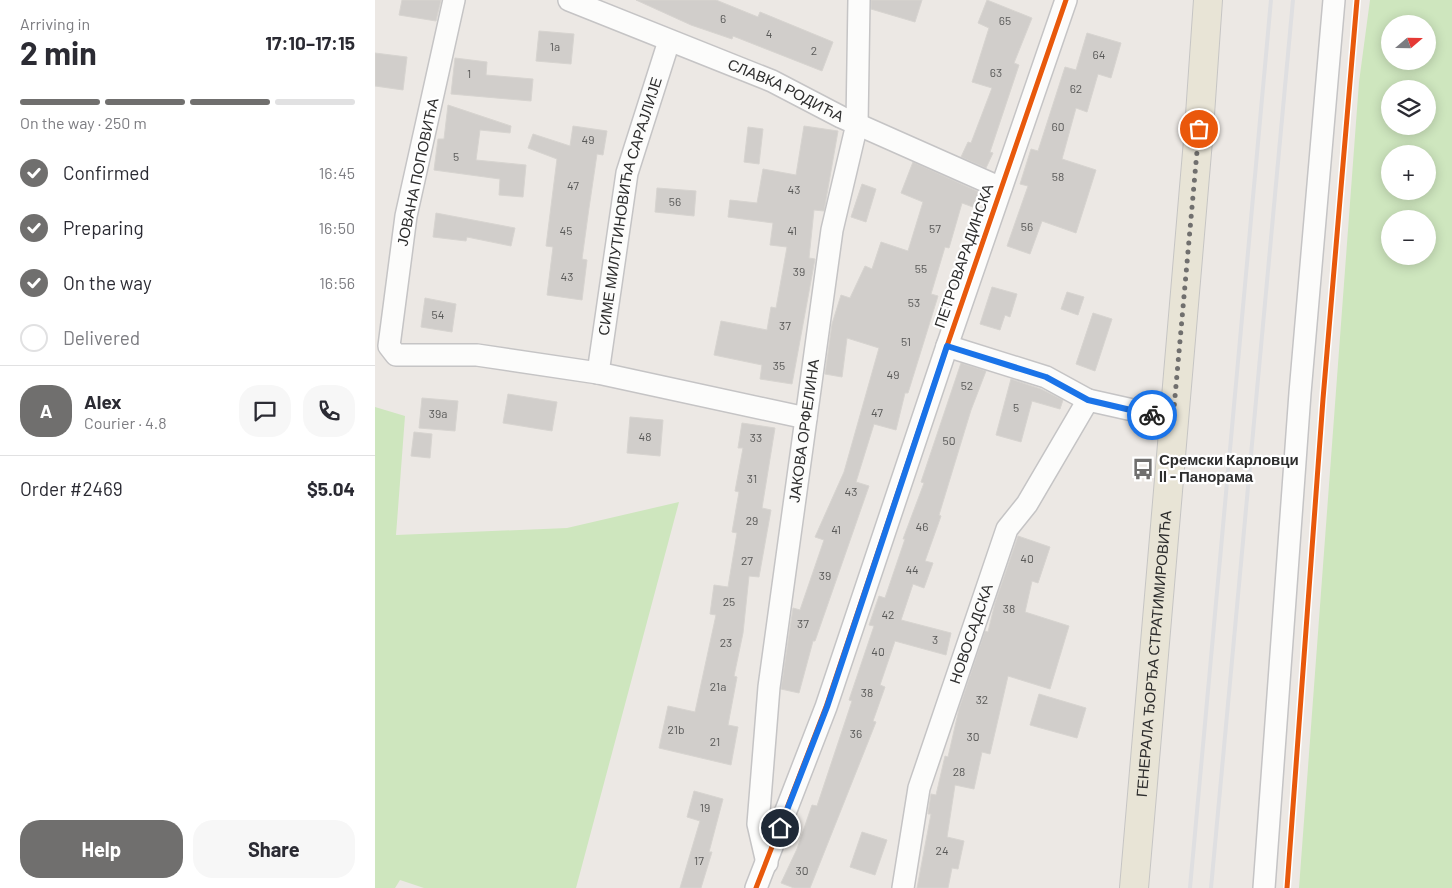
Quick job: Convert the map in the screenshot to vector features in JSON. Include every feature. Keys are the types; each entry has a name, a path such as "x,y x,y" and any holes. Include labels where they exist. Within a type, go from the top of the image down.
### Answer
{"main road":[{"name":"ГЕНЕРАЛА ЂОРЂА СТРАТИМИРОВИЋА","path":"1134,888 1199,129 1207,0"}],"street":[{"name":"ЈОВАНА ПОПОВИЋА","path":"454,0 406,216 389,346 396,355 477,355 598,373"},
{"name":"СЛАВКА РОДИЋА","path":"569,0 772,81 857,124 1001,188"},
{"name":"ЈАКОВА ОРФЕЛИНА","path":"767,863 758,824 769,686 832,230 857,124 859,0"},
{"name":"ПЕТРОВАРАДИНСКА","path":"756,888 827,707 947,346 1066,0"},
{"path":"1264,888 1301,383 1334,0"},
{"name":"СИМЕ МИЛУТИНОВИЋА САРАЈЛИЈЕ","path":"598,373 627,173 669,41"},
{"path":"947,346 1046,377 1088,400 1173,419"},
{"path":"598,373 806,418"},
{"name":"НОВОСАДСКА","path":"903,888 919,788 1007,529 1027,504 1088,400"}],"green space":[{"path":"1370,0 1452,0 1452,888 1299,888 1359,82"},
{"path":"375,407 405,416 396,535 567,528 679,502 576,888 424,888 400,880 395,888 375,888"}],"building":[{"path":"402,0 441,0 436,21 399,15"},
{"path":"636,0 716,0 758,17 760,12 833,42 822,71 733,36 732,39 691,25"},
{"path":"871,0 922,0 915,22 871,9"},
{"path":"987,0 1032,18 1014,63 1019,65 990,152 993,153 986,168 961,157 968,142 971,143 992,88 972,82 989,28 978,23"},
{"path":"539,31 574,34 571,64 536,61"},
{"path":"1087,33 1121,43 1111,78 1098,74 1087,112 1076,108 1062,159 1096,170 1076,233 1042,221 1030,254 1007,246 1028,186 1020,184 1031,149 1038,151 1065,67 1076,70"},
{"path":"375,53 407,57 403,90 375,86"},
{"path":"455,58 487,62 486,75 533,79 531,101 451,94"},
{"path":"448,105 511,126 510,133 480,130 476,160 526,165 523,197 499,195 500,179 434,170 438,139 444,139"},
{"path":"573,126 607,131 603,155 597,154 589,208 582,259 587,260 582,300 547,295 553,247 546,246 557,159 528,148 533,134 570,146"},
{"path":"804,126 838,131 824,211 814,210 809,258 815,259 792,384 760,379 762,365 714,355 721,321 767,330 771,307 776,308 787,247 770,245 773,223 728,217 730,200 757,203 763,169 796,175"},
{"path":"748,127 763,129 759,164 744,162"},
{"path":"913,162 979,192 973,207 962,203 949,248 945,247 931,294 938,296 908,393 905,393 896,430 874,424 856,482 869,486 815,641 813,641 799,693 781,689 793,608 800,610 824,540 815,537 844,472 879,348 847,338 842,377 825,374 832,324 841,295 850,298 865,266 872,269 881,242 908,251 923,202 901,193"},
{"path":"862,184 876,189 866,222 851,217"},
{"path":"657,188 696,191 694,216 655,212"},
{"path":"436,213 515,228 511,246 467,237 466,241 433,237"},
{"path":"992,287 1017,294 1010,317 1005,315 1000,330 980,324"},
{"path":"1067,292 1084,297 1078,315 1061,309"},
{"path":"425,298 456,304 452,332 421,327"},
{"path":"1093,313 1112,319 1095,371 1076,364"},
{"path":"961,363 986,371 971,410 939,515 941,516 925,561 933,563 924,588 913,584 901,620 951,633 946,655 895,641 880,685 885,687 873,721 876,722 810,888 794,888 781,883 797,849 812,805 817,806 852,701 849,700 874,626 869,625 879,596 885,598 905,539 903,539 924,483 921,482"},
{"path":"1011,379 1041,389 1063,400 1060,409 1032,401 1021,442 996,435"},
{"path":"508,394 557,402 552,431 503,423"},
{"path":"422,398 458,401 455,431 419,428"},
{"path":"630,417 663,420 660,456 627,453"},
{"path":"742,423 775,428 762,508 771,510 759,577 749,576 743,633 734,676 737,677 728,725 738,727 731,765 659,748 668,706 695,712 716,615 710,614 714,585 728,587 737,533 732,532 739,492 735,491 743,448 738,448"},
{"path":"414,432 432,434 430,458 411,456"},
{"path":"1018,536 1050,547 1038,583 1032,581 1025,612 1069,626 1050,689 1008,676 990,754 982,752 974,789 955,785 947,837 964,841 958,869 952,868 948,888 917,888 931,814 928,814 931,794 936,795 945,756 948,757 959,709 985,631 988,632 995,603"},
{"path":"1039,694 1086,708 1077,738 1030,725"},
{"path":"694,791 723,799 709,852 712,852 701,888 680,888 700,821 687,817"},
{"path":"862,832 887,840 875,875 850,867"}],"railway":[{"path":"1190,888 1271,0"},
{"path":"1211,888 1293,0"}],"cycle path":[{"path":"756,888 826,707 1066,0"},
{"path":"1287,888 1323,399 1357,0"}],"way so far":[{"path":"1152,415 1173,419 1199,129"}],"place":[{"name":"Сремски Карловци II - Панорама","path":"1143,469"}],"route":[{"path":"780,828 827,707 947,346 1046,377 1088,400 1152,415"}]}
